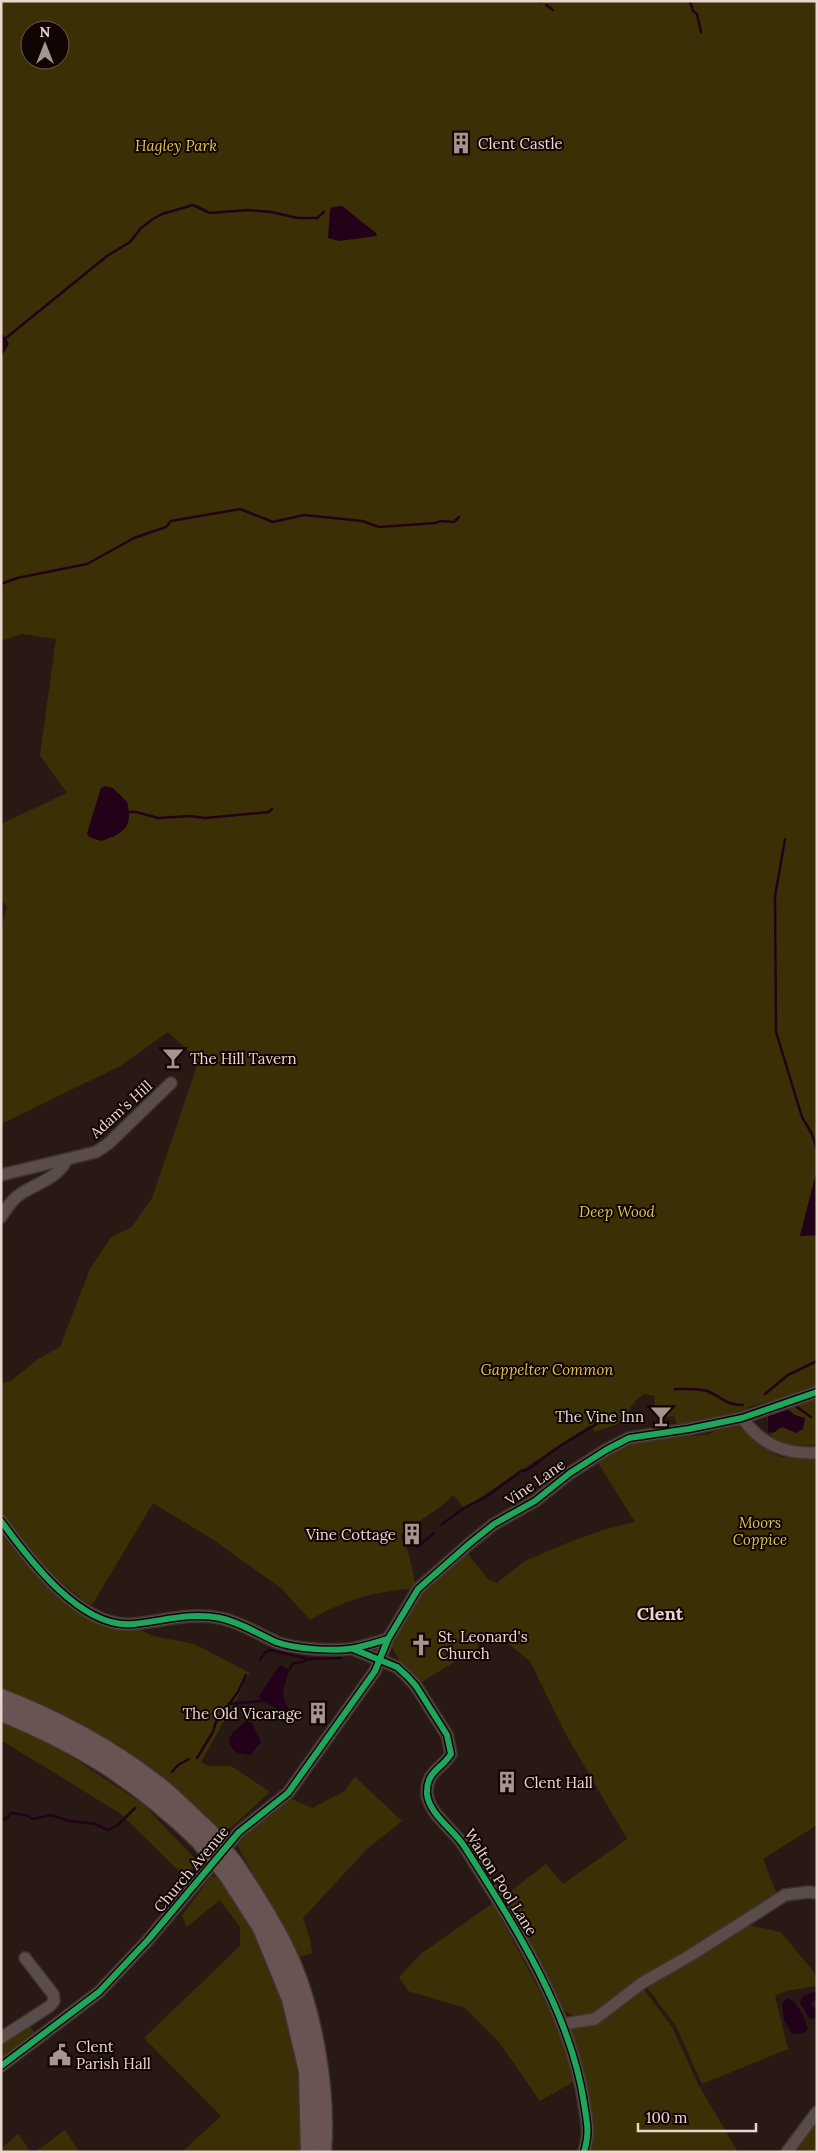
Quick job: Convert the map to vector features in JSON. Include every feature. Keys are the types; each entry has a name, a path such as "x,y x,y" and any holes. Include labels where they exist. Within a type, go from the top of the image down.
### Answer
{"highway":[{"path":"1,1697 73,1730 156,1782 264,1907 285,1948 311,2021 320,2072 324,2152"},
{"path":"1,1713 67,1743 127,1779 203,1836"},
{"path":"231,1870 262,1928 290,1999 307,2070 309,2152"}],"street":[{"name":"Adam's Hill","path":"1,1176 96,1152 108,1144 171,1083"},
{"path":"1,1218 11,1202 21,1193 61,1170 66,1161"},
{"path":"38,1167 44,1180"},
{"name":"Vine Lane","path":"388,1639 418,1589 469,1544 494,1524 535,1501 570,1473 606,1450 630,1438 689,1429 742,1418 817,1392"},
{"path":"742,1418 766,1442 781,1450 798,1454 817,1453"},
{"path":"1,1520 22,1550 71,1600 106,1621 131,1624 204,1615 226,1619 286,1645 318,1649 353,1649 388,1639"},
{"name":"Church Avenue","path":"1,2066 45,2035 99,1992 148,1940 239,1832 288,1793 375,1671 388,1639"},
{"path":"353,1649 380,1661"},
{"name":"Walton Pool Lane","path":"380,1661 396,1667 413,1682 447,1735 451,1754 431,1775 427,1784 427,1796 432,1807 463,1844 517,1934 564,2024 580,2078 589,2137 584,2152"},
{"path":"564,2024 594,2019 642,1983 691,1955 785,1895 817,1893"},
{"path":"1,2038 29,2021 54,2001 53,1994 25,1958"},
{"path":"29,2021 45,2035"},
{"path":"788,2152 817,2112"}],"green space":[{"path":"1,1 817,1 817,1170 800,1236 817,1235 817,1385 789,1396 748,1407 741,1412 678,1427 674,1416 667,1417 664,1405 654,1407 655,1396 644,1394 637,1399 618,1424 595,1432 590,1425 464,1508 453,1495 443,1505 401,1534 401,1539 408,1551 416,1586 414,1588 360,1598 336,1606 310,1620 281,1588 215,1541 153,1503 92,1605 54,1576 26,1546 1,1512 1,1383 11,1381 38,1359 60,1347 90,1269 111,1237 132,1227 152,1198 196,1069 194,1056 168,1032 120,1066 1,1124 1,929 7,906 1,900 1,824 67,793 40,755 56,639 22,634 1,641"},
{"path":"817,1398 817,1445 786,1445 773,1438 769,1431 768,1409"},
{"name":"Moors Coppice","path":"743,1423 764,1448 780,1457 817,1458 817,1825 763,1859 777,1895 608,2002 597,2011 587,2016 576,2016 563,2010 501,1899 546,1864 563,1884 627,1839 564,1731 530,1661 501,1638 473,1637 479,1647 420,1683 402,1665 391,1646 413,1606 466,1552 488,1579 497,1583 525,1561 572,1541 609,1528 635,1522 597,1461 631,1443 710,1434 720,1427"},
{"path":"1,1534 25,1563 60,1596 109,1626 138,1629 153,1636 194,1644 250,1673 201,1762 208,1766 231,1766 270,1792 225,1833 134,1758 1,1690"},
{"path":"1,1721 63,1751 143,1804 198,1862 185,1877 121,1814 1,1740"},
{"path":"355,1777 402,1821 367,1849 303,1918 310,1939 312,1953 300,1957 237,1845 244,1835 292,1799 312,1808 345,1791"},
{"path":"211,1876 219,1877 255,1933 265,1953 281,1997 298,2078 301,2105 302,2152 182,2152 221,2116 144,2038 240,1946 240,1927 220,1900 187,1927 182,1916"},
{"path":"493,1903 558,2026 575,2081 540,2101 499,2042 465,2008 408,1991 399,1977 422,1953"},
{"path":"747,1925 781,1932 817,1976 817,1986 786,1991 775,1996 788,2049 702,2084 676,2026 646,1986"},
{"path":"643,1988 672,2027 699,2086 738,2152 588,2152 594,2136 587,2088 570,2028"},
{"path":"26,2028 32,2028 34,2033 32,2038 1,2061 1,2044"},
{"path":"817,2116 817,2152 791,2152"},
{"path":"65,2130 79,2152 35,2152"},
{"path":"18,2134 31,2152 1,2152 1,2149"}],"shaded area":[{"path":"342,206 376,233 377,236 339,241 328,238 330,210 332,207"},
{"path":"1,334 9,344 1,357"},
{"path":"105,786 113,788 127,802 129,818 128,823 121,832 101,841 89,837 87,833 101,788"},
{"path":"817,1170 817,1235 800,1236"},
{"path":"786,1408 795,1415 805,1418 803,1429 796,1433 782,1427 773,1433 768,1432 768,1413"},
{"path":"280,1665 289,1670 283,1690 289,1709 285,1712 261,1701 259,1696"},
{"path":"246,1721 251,1722 261,1742 251,1755 237,1752 232,1748 229,1741 232,1733"},
{"path":"817,1992 817,2001 815,2000 811,2004 814,2008 817,2007 817,2019 809,2018 800,2003 802,1997"},
{"path":"787,1998 797,2006 802,2015 808,2028 805,2033 792,2034 784,2020 782,2004"}],"waterway":[{"path":"690,1 693,11 697,14 701,32"},
{"path":"546,5 553,10"},
{"path":"6,338 107,256 130,242 141,228 162,214 193,205 210,213 248,210 271,212 298,218 317,218 324,212"},
{"path":"1,584 17,578 87,564 134,538 166,527 171,521 240,509 273,522 304,515 362,521 379,527 436,523 440,521 454,522 459,517"},
{"path":"128,812 136,812 158,818 190,816 205,818 269,812 272,809"},
{"path":"785,839 775,896 776,1032 802,1117 812,1134 817,1150"},
{"path":"765,1394 788,1375 817,1361"},
{"path":"675,1389 703,1390 727,1402 743,1405"},
{"path":"794,1405 811,1417"},
{"path":"441,1525 464,1508 486,1497 521,1471 527,1470 560,1446 615,1413"},
{"path":"417,1547 434,1533"},
{"path":"260,1660 265,1652 271,1650 308,1659 341,1658"},
{"path":"289,1670 293,1663 303,1662 308,1659"},
{"path":"197,1758 213,1732 216,1722 238,1692 246,1675"},
{"path":"228,1704 261,1701"},
{"path":"172,1772 178,1765 189,1759"},
{"path":"1,1819 6,1819 11,1813 26,1815 33,1819 51,1815 69,1821 95,1824 108,1830 118,1825 135,1808"}],"cycle path":[{"path":"1,2066 99,1992 148,1940 239,1832 288,1793 375,1671 388,1639 418,1589 469,1544 494,1524 535,1501 570,1473 629,1438 689,1429 742,1418 817,1392"},
{"path":"1,1521 26,1554 58,1589 76,1604 95,1616 114,1623 134,1624 188,1616 209,1616 235,1622 276,1642 315,1649 347,1649 388,1639"},
{"path":"353,1649 397,1667 408,1677 416,1686 447,1735 451,1754 429,1780 427,1786 429,1801 437,1815 460,1840 502,1906 538,1970 553,2002 567,2036 577,2069 587,2128 584,2152"}],"place":[{"name":"Clent Castle","path":"461,143"},
{"name":"The Hill Tavern","path":"173,1058"},
{"name":"The Vine Inn","path":"661,1416"},
{"name":"Vine Cottage","path":"412,1534"},
{"name":"St. Leonard's Church","path":"421,1645"},
{"name":"The Old Vicarage","path":"318,1713"},
{"name":"Clent Hall","path":"507,1782"},
{"name":"Clent Parish Hall","path":"60,2055"}],"district":[{"name":"Clent","path":"660,1613"}],"park label":[{"name":"Hagley Park","path":"176,145"},
{"name":"Deep Wood","path":"617,1211"},
{"name":"Gappelter Common","path":"547,1369"}]}
